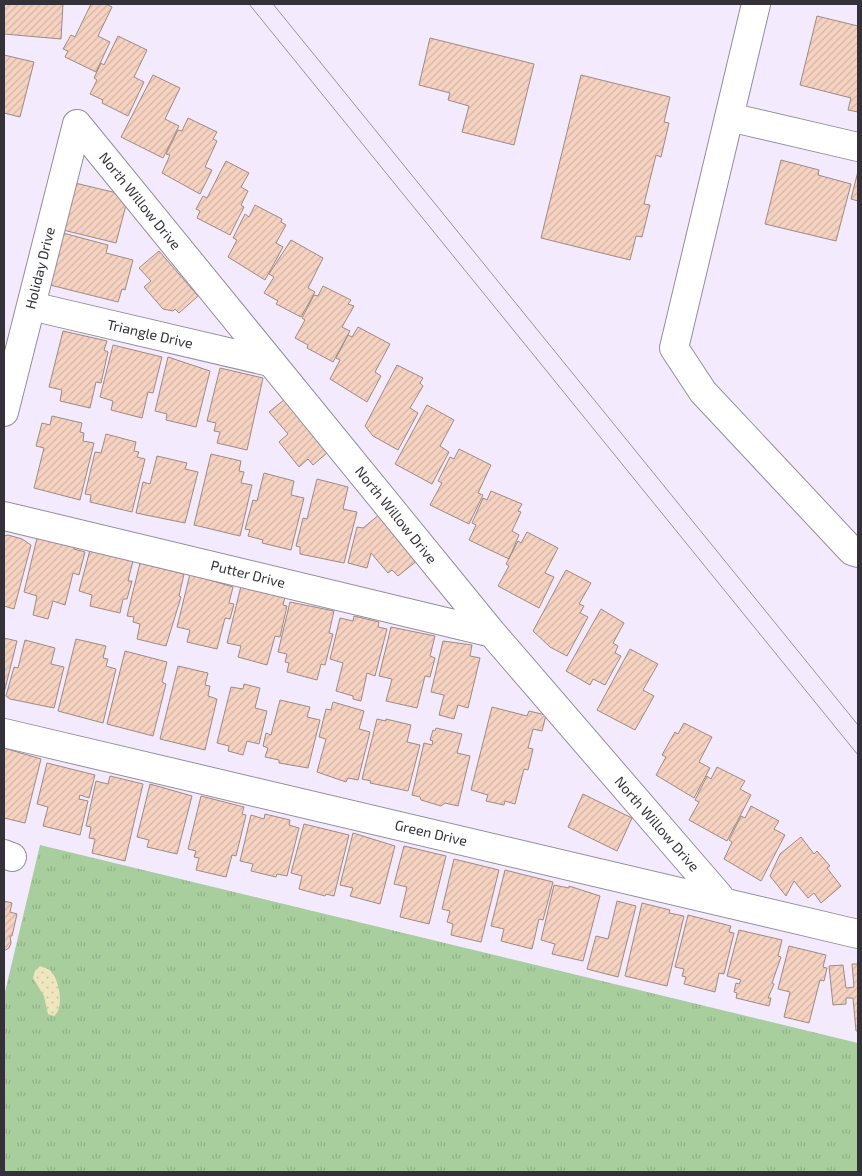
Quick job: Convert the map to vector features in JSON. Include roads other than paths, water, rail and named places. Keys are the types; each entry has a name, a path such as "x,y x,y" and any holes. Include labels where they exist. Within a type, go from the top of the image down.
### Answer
{"street":[{"path":"756,4 674,348 703,392 852,551 858,553"},
{"path":"729,117 858,147"},
{"name":"Holiday Drive","path":"4,412 77,124"},
{"name":"North Willow Drive","path":"77,124 492,633 719,896 718,900"},
{"name":"Triangle Drive","path":"31,306 270,362"},
{"name":"Putter Drive","path":"4,516 492,633"},
{"name":"Green Drive","path":"4,733 858,934"}],"tram line":[{"path":"249,4 858,755"},
{"path":"273,4 858,725"}]}
